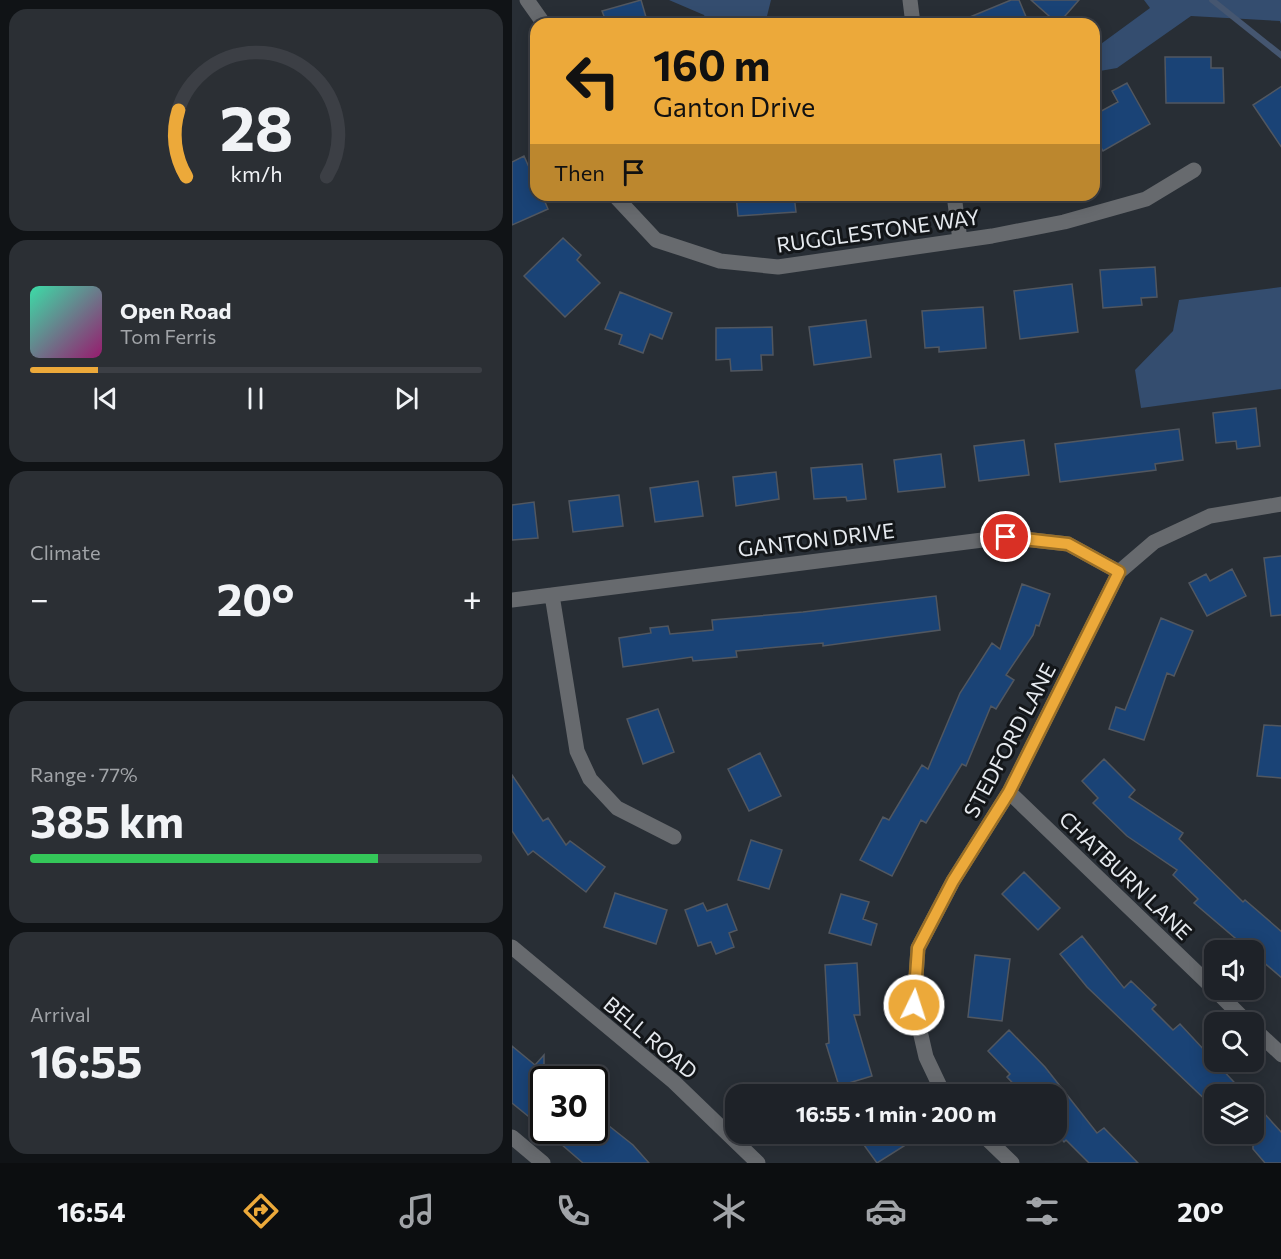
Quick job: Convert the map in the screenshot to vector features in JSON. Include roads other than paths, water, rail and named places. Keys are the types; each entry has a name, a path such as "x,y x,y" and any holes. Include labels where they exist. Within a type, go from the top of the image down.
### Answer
{"street":[{"path":"527,0 540,18"},
{"path":"910,0 912,18"},
{"name":"RUGGLESTONE WAY","path":"620,201 656,240 720,261 778,267 1064,222 1146,199 1194,170"},
{"path":"955,201 960,240"},
{"name":"STEDFORD LANE","path":"939,1084 926,1057 914,1005 918,948 953,881 1009,792 1119,572 1154,542 1210,516 1282,504"},
{"name":"GANTON DRIVE","path":"512,600 1006,537 1068,544 1119,572"},
{"path":"552,595 577,751 590,778 617,808 674,837"},
{"name":"CHATBURN LANE","path":"1009,792 1204,980"},
{"name":"BELL ROAD","path":"512,947 674,1082 758,1163"},
{"name":"CHATBURN LANE","path":"1224,1000 1237,1012"},
{"path":"1264,1038 1282,1054"},
{"path":"512,1137 544,1163"},
{"path":"992,1144 1012,1163"}],"waterway":[{"path":"1212,0 1282,56"}]}
